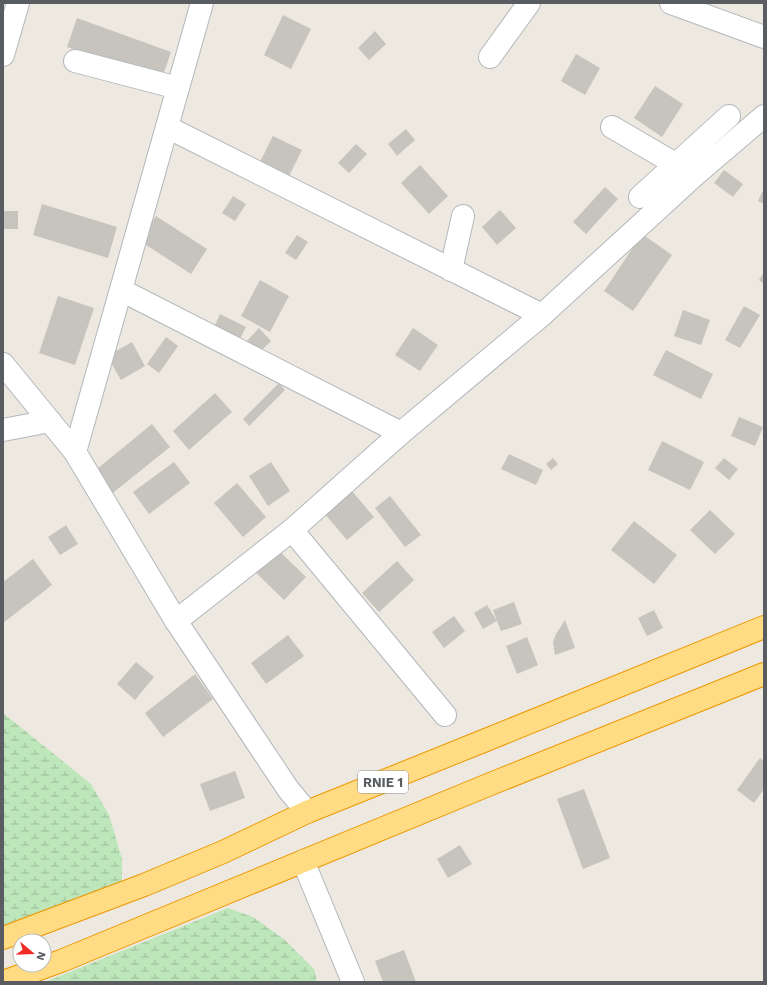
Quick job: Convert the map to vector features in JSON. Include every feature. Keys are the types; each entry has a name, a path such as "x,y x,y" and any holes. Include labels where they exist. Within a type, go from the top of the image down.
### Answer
{"highway":[{"name":"RNIE 1","path":"3,938 158,879 223,852 307,812 764,627"},
{"path":"3,982 61,961 764,674"}],"street":[{"path":"3,55 18,3"},
{"path":"75,452 202,3"},
{"path":"490,57 529,3"},
{"path":"671,3 764,37"},
{"path":"75,61 178,88"},
{"path":"640,197 729,116"},
{"path":"176,621 292,530 400,433 542,315 695,175 764,116"},
{"path":"612,127 695,175"},
{"path":"167,128 542,315"},
{"path":"451,270 463,216"},
{"path":"121,290 400,433"},
{"path":"3,364 75,452 176,621 288,789 307,812"},
{"path":"3,430 50,420"},
{"path":"292,530 445,715"},
{"path":"303,861 353,982"}],"green space":[{"path":"3,713 91,784 109,815 122,859 122,896 32,933 12,933 12,941 3,945"},
{"path":"228,908 253,917 285,940 314,969 317,982 45,982"}],"building":[{"path":"283,15 311,29 291,69 264,55"},
{"path":"77,18 171,52 161,81 67,47"},
{"path":"375,31 386,44 369,60 358,48"},
{"path":"576,54 600,68 585,95 561,81"},
{"path":"655,86 683,104 662,137 634,118"},
{"path":"406,129 415,140 397,156 388,144"},
{"path":"273,136 302,150 289,176 260,162"},
{"path":"356,144 367,154 349,173 338,163"},
{"path":"420,165 448,196 429,214 401,183"},
{"path":"724,170 743,184 733,197 714,183"},
{"path":"605,187 618,199 586,234 573,222"},
{"path":"764,188 764,204 758,201"},
{"path":"233,196 246,204 235,221 222,213"},
{"path":"42,204 117,227 108,258 33,235"},
{"path":"500,210 516,228 497,245 482,227"},
{"path":"3,211 18,211 18,229 3,229"},
{"path":"156,216 207,249 191,274 140,241"},
{"path":"642,234 672,255 633,311 604,291"},
{"path":"297,235 308,242 296,260 285,253"},
{"path":"764,272 764,284 759,280"},
{"path":"260,280 289,296 270,332 241,316"},
{"path":"58,296 94,308 75,365 39,353"},
{"path":"744,306 760,315 740,348 725,340"},
{"path":"683,310 710,320 701,345 674,336"},
{"path":"220,314 246,327 235,348 210,336"},
{"path":"259,328 271,341 258,354 246,342"},
{"path":"413,328 438,345 420,371 395,355"},
{"path":"166,337 178,346 159,373 147,364"},
{"path":"132,342 145,366 121,380 107,356"},
{"path":"666,350 713,374 701,399 653,375"},
{"path":"279,383 285,390 249,426 243,419"},
{"path":"215,393 232,412 189,450 173,431"},
{"path":"739,417 763,427 755,446 731,436"},
{"path":"152,424 170,447 109,496 91,474"},
{"path":"662,441 704,462 690,490 648,470"},
{"path":"509,454 543,470 536,485 501,469"},
{"path":"553,458 558,464 551,470 546,464"},
{"path":"724,458 738,469 729,480 715,468"},
{"path":"174,462 190,483 149,514 133,492"},
{"path":"271,462 290,491 268,506 249,476"},
{"path":"237,483 266,517 243,537 214,503"},
{"path":"351,490 374,517 347,540 324,513"},
{"path":"390,496 421,535 405,547 375,508"},
{"path":"710,510 735,534 715,554 690,530"},
{"path":"634,521 677,555 654,584 611,550"},
{"path":"66,525 78,544 60,555 48,537"},
{"path":"271,543 306,577 284,600 249,566"},
{"path":"33,559 52,585 3,623 3,582"},
{"path":"397,561 414,580 379,612 362,593"},
{"path":"514,602 522,624 501,631 493,610"},
{"path":"487,605 497,621 483,629 474,613"},
{"path":"654,610 663,628 647,636 638,618"},
{"path":"454,616 465,631 444,648 432,632"},
{"path":"565,620 575,648 555,655 553,642"},
{"path":"288,635 304,656 266,684 251,663"},
{"path":"527,637 538,665 517,674 506,646"},
{"path":"136,662 154,677 135,700 117,684"},
{"path":"195,674 213,699 163,737 145,713"},
{"path":"760,758 764,761 764,789 754,803 737,790"},
{"path":"235,771 245,798 210,811 200,784"},
{"path":"584,789 610,858 583,869 557,799"},
{"path":"460,845 472,864 448,878 437,859"},
{"path":"404,950 416,982 383,982 375,961"}]}
